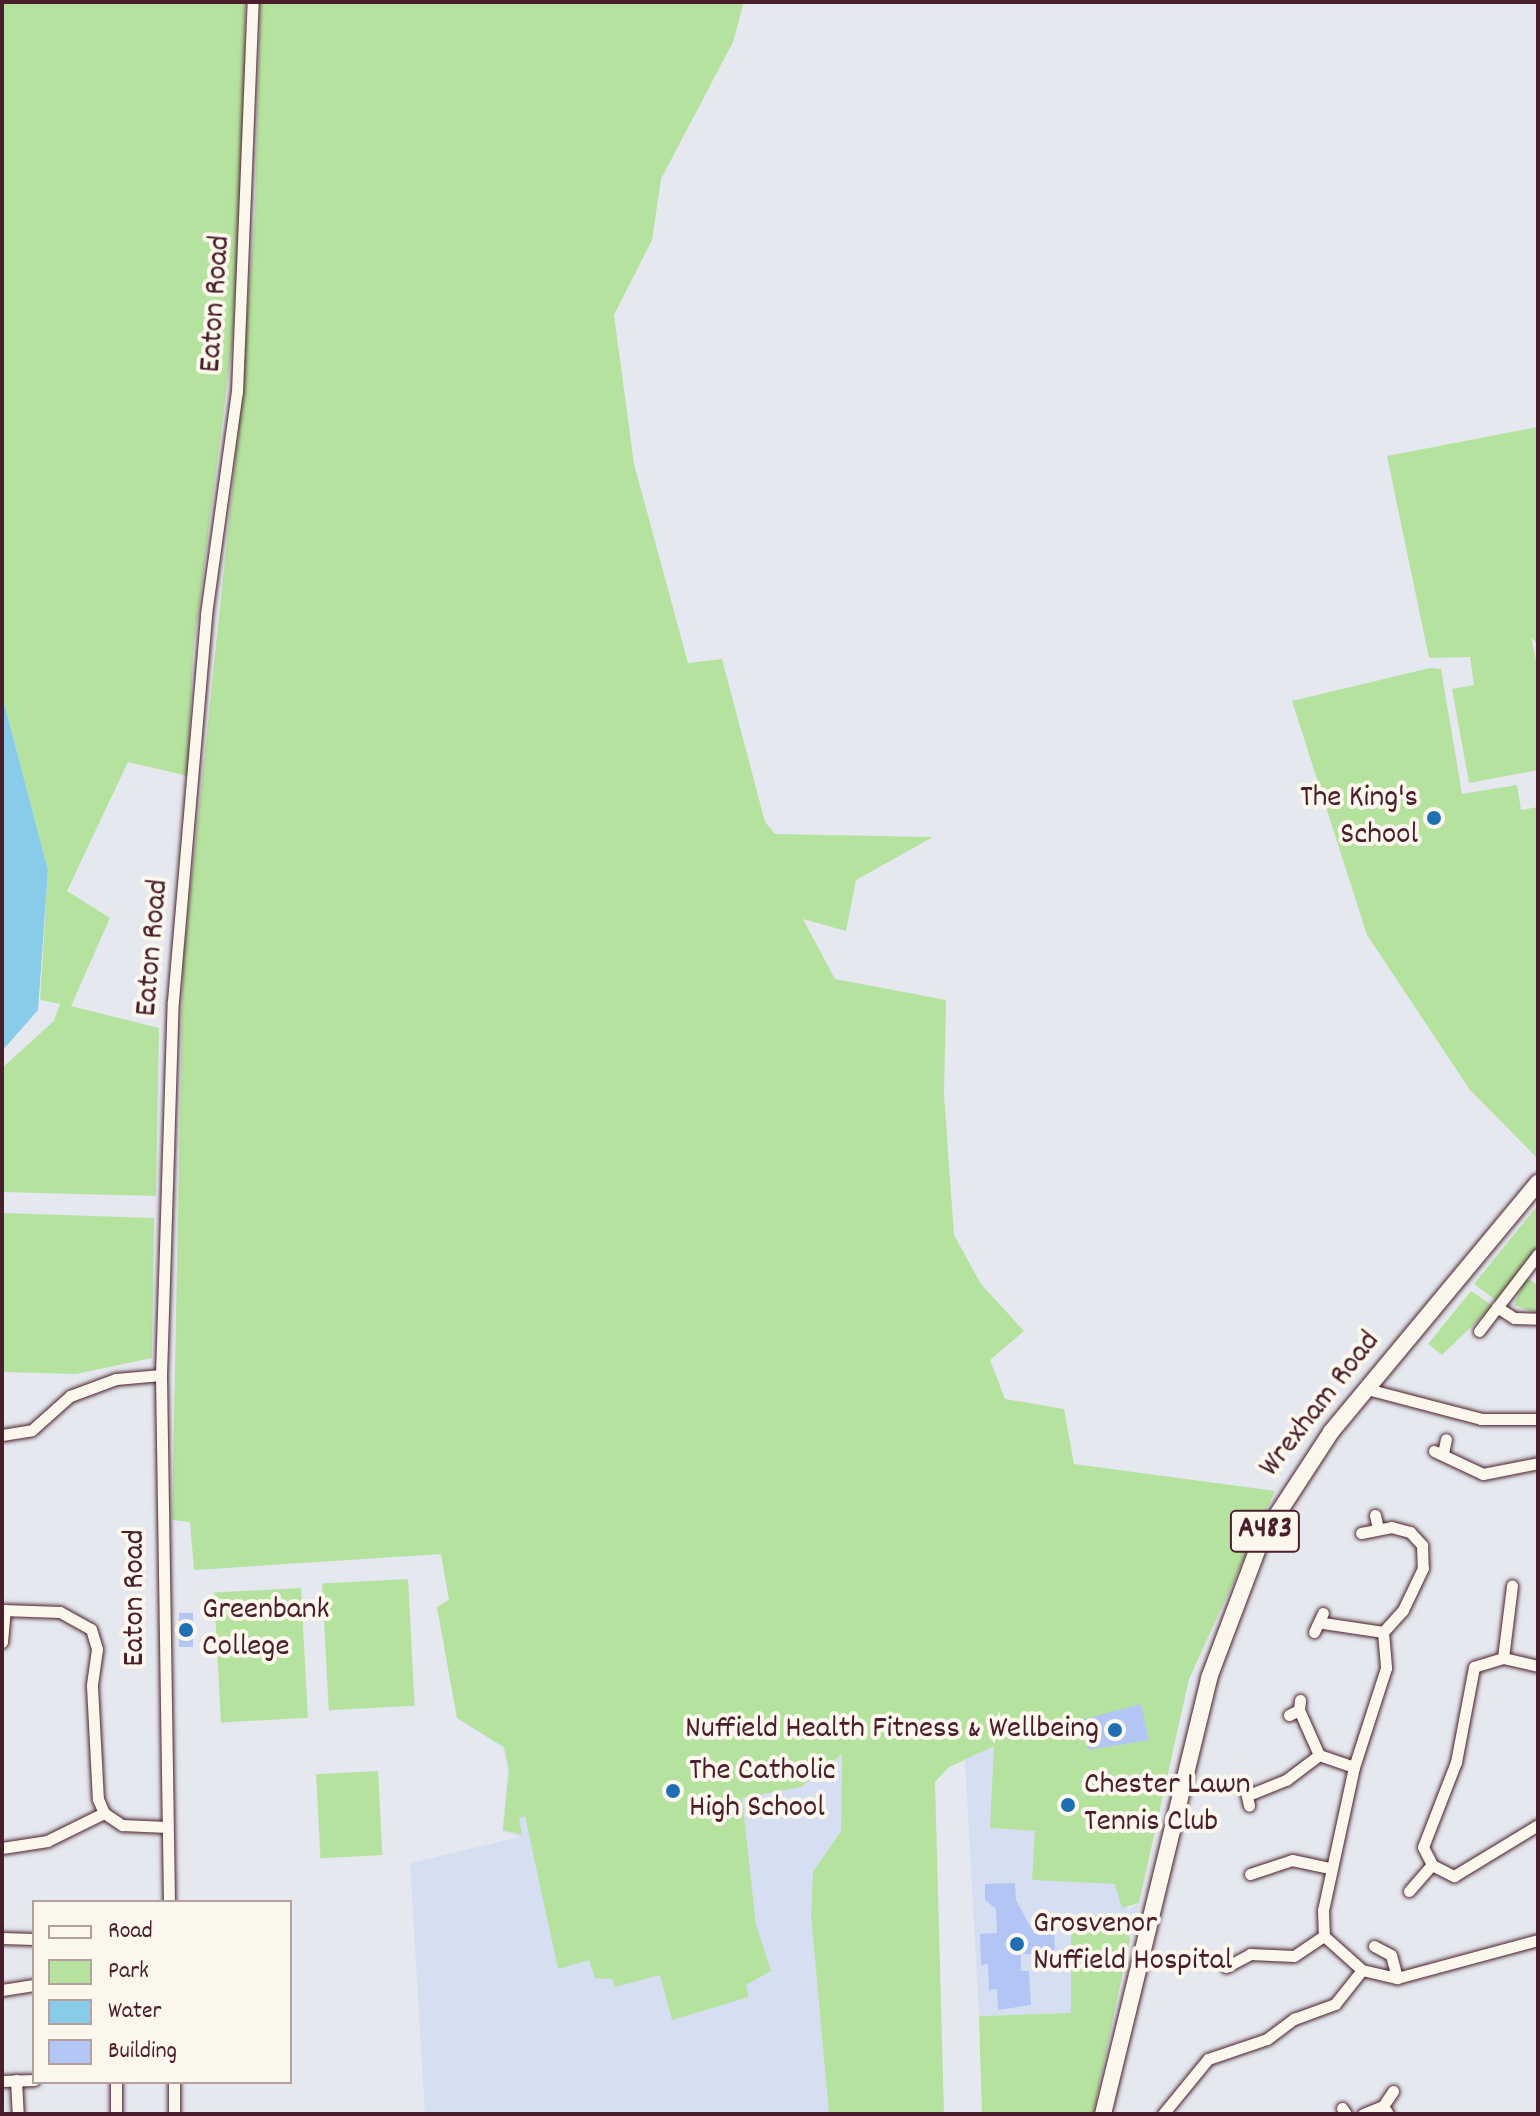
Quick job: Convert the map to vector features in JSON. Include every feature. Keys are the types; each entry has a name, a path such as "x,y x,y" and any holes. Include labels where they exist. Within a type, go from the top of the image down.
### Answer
{"highway":[{"name":"Wrexham Road","path":"1103,2114 1184,1773 1232,1613 1286,1494 1367,1389 1538,1183"}],"street":[{"name":"Eaton Road","path":"169,1900 161,1375 173,1001 206,614 237,392 253,2"},
{"path":"1479,1331 1538,1254"},
{"path":"1497,1307 1514,1318 1538,1319"},
{"path":"2,1435 32,1430 70,1396 116,1379 161,1375"},
{"path":"1367,1389 1481,1419 1538,1419"},
{"path":"1446,1439 1439,1452 1483,1474 1538,1463"},
{"path":"1375,1515 1378,1529"},
{"path":"1324,1936 1331,1868 1354,1767 1386,1668 1383,1632 1403,1610 1424,1553 1410,1532 1378,1529 1361,1533"},
{"path":"1503,1658 1511,1584"},
{"path":"2,1642 3,1610 60,1612 83,1621 97,1638 92,1697 104,1813"},
{"path":"1320,1622 1383,1632"},
{"path":"1538,1666 1503,1658 1482,1662 1469,1675 1456,1762 1424,1837 1432,1865 1454,1876 1467,1873 1538,1825"},
{"path":"1296,1708 1319,1755 1354,1767"},
{"path":"1248,1796 1286,1780 1319,1755"},
{"path":"104,1813 133,1828 167,1827"},
{"path":"2,1848 47,1841 104,1813"},
{"path":"1250,1874 1292,1860 1331,1868"},
{"path":"1409,1891 1432,1865"},
{"path":"1225,1969 1250,1954 1294,1956 1324,1936"},
{"path":"1324,1936 1362,1970 1397,1978 1538,1940"},
{"path":"2,1938 32,1939"},
{"path":"1374,1946 1391,1955 1397,1978"},
{"path":"1163,2114 1208,2059 1267,2039 1294,2019 1335,2004 1362,1970"},
{"path":"2,1990 32,1985"},
{"path":"16,2080 18,2114"},
{"path":"2,2081 32,2080"},
{"path":"116,2084 116,2114"},
{"path":"174,2084 174,2114"},
{"path":"1363,2114 1386,2110 1393,2091"}],"shaded area":[{"name":"The Catholic High School","path":"435,1474 842,1753 841,1831 813,1872 811,1915 829,2114 425,2114 410,1863 519,1837 502,1831 508,1769 503,1748 457,1718 437,1607 449,1600 441,1554 194,1570"},
{"path":"994,1745 991,1828 1035,1831 1116,1884 1129,1910 1139,1903 1130,1939 1123,1924 1072,1922 1071,2013 979,2016 965,1759"}],"green space":[{"path":"2,2 245,2 244,149 232,347 193,653 188,776 128,762 67,891 110,918 71,1006 159,1028 156,1196 2,1192 2,1068 54,1021 60,1004 40,1000 48,870 2,695"},
{"path":"260,2 744,2 733,42 661,179 652,240 614,315 634,464 688,663 722,659 765,822 775,834 933,837 856,880 846,931 803,919 835,979 946,1000 944,1094 954,1235 981,1284 1024,1331 990,1360 1005,1399 1064,1409 1074,1464 1275,1491 1189,1679 1139,1903 1122,1908 1115,1884 1032,1880 1035,1831 990,1828 994,1746 949,1767 935,1782 944,2114 829,2114 811,1915 813,1872 841,1831 842,1754 801,1787 742,1798 756,1925 771,1971 746,1985 749,1997 672,2020 660,1975 615,1987 612,1979 595,1978 589,1960 558,1969 525,1816 519,1818 522,1835 503,1830 509,1769 504,1747 457,1718 437,1607 449,1600 441,1554 194,1570 190,1522 172,1520 183,963 239,424 255,210"},
{"path":"1538,427 1538,645 1531,637 1538,669 1538,770 1469,783 1452,689 1474,685 1470,657 1429,658 1387,456"},
{"name":"The King's School","path":"1430,668 1441,669 1462,794 1517,785 1521,810 1538,807 1538,1159 1470,1090 1367,935 1292,701"},
{"path":"1538,1205 1538,1249 1497,1301 1474,1284"},
{"path":"2,1213 154,1218 152,1358 76,1374 2,1372"},
{"path":"1526,1277 1538,1285 1538,1314 1514,1305"},
{"path":"1471,1291 1493,1306 1442,1355 1428,1344"},
{"path":"408,1579 415,1706 329,1710 322,1584"},
{"path":"301,1588 308,1718 221,1722 214,1593"},
{"path":"378,1771 382,1855 320,1858 316,1774"},
{"path":"1071,1922 1123,1924 1130,1939 1093,2114 982,2114 979,2016 1071,2013"}],"water":[{"path":"2,695 48,870 38,1010 2,1051"}],"building":[{"name":"Greenbank College","path":"179,1613 193,1613 193,1647 179,1647"},
{"name":"Nuffield Health Fitness & Wellbeing","path":"1141,1704 1149,1740 1088,1750 1081,1720"},
{"name":"Grosvenor Nuffield Hospital","path":"1015,1883 1016,1900 1031,1928 1054,1927 1055,1954 1021,1954 1021,1971 1029,1971 1031,2005 998,2010 997,1989 989,1990 988,1964 981,1965 980,1934 997,1933 996,1909 985,1900 985,1884"}],"place":[{"name":"The King's School","path":"1434,818"},
{"name":"Greenbank College","path":"186,1630"},
{"name":"Nuffield Health Fitness & Wellbeing","path":"1115,1730"},
{"name":"The Catholic High School","path":"673,1791"},
{"name":"Chester Lawn Tennis Club","path":"1068,1805"},
{"name":"Grosvenor Nuffield Hospital","path":"1017,1944"}]}
